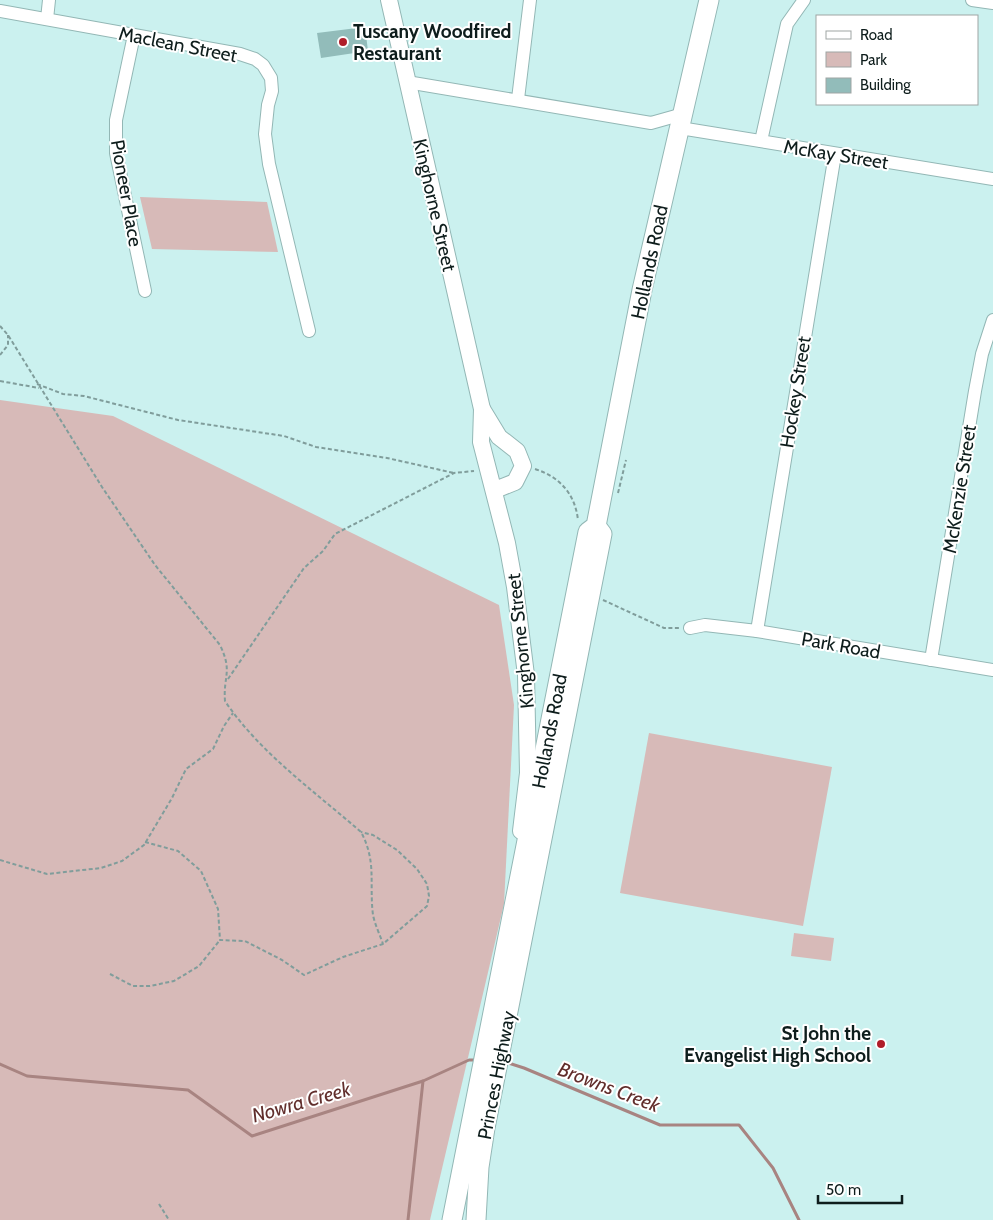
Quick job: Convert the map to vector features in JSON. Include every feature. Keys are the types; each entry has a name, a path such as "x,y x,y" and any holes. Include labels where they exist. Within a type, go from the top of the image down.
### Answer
{"highway":[{"name":"Hollands Road","path":"516,936 588,527 709,0"},
{"name":"Princes Highway","path":"452,1220 486,1086 516,936"},
{"name":"Princes Highway","path":"476,1220 486,1086"}],"main road":[{"name":"Kinghorne Street","path":"389,0 482,409 481,442 495,490 515,587 526,675 528,773 522,824 503,925 516,936"},
{"name":"Kinghorne Street","path":"482,409 500,437 517,451 523,466"},
{"path":"495,490 515,482 523,466"}],"street":[{"path":"47,19 49,0"},
{"path":"518,99 530,0"},
{"path":"761,141 787,24 804,0"},
{"path":"972,0 993,3"},
{"name":"Maclean Street","path":"0,11 240,54 254,59 263,65 271,78 272,91 266,127 269,164 308,331"},
{"name":"Pioneer Place","path":"134,35 116,120 116,153 145,291"},
{"name":"McKay Street","path":"407,82 518,99 651,123 682,121 761,141 993,179"},
{"name":"Hockey Street","path":"757,631 835,154"},
{"name":"McKenzie Street","path":"931,660 975,392 982,354 993,320"},
{"name":"Park Road","path":"690,628 705,625 757,631 993,670"}],"path":[{"path":"0,326 8,335 39,388 154,565 220,645 227,658 227,680 224,701 233,713 282,763 361,832 369,846 373,867 373,916 383,944"},
{"path":"0,354 8,345 8,335"},
{"path":"0,381 39,388"},
{"path":"37,383 50,391 84,396 178,420 284,436 316,447 387,458 454,473"},
{"path":"523,466 547,473 560,482 568,491 588,527"},
{"path":"227,680 304,568 323,551 335,534 454,473 473,470 479,474"},
{"path":"598,597 664,628 690,628"},
{"path":"0,860 47,874 101,868 122,861 145,842 172,798 186,769 213,749 224,726 233,713"},
{"path":"220,940 245,941 282,960 304,975 342,957 383,944 427,906 429,896 428,884 417,869 397,850 373,835 361,832"},
{"path":"110,974 133,986 150,986 174,982 199,966 220,940 218,908 201,871 178,851 145,842"},
{"path":"159,1204 169,1220"}],"green space":[{"path":"140,197 267,202 278,252 152,249"},
{"path":"0,400 113,416 499,605 514,705 504,904 430,1220 0,1220"},
{"path":"649,733 832,767 803,926 620,893"},
{"path":"794,933 834,938 831,961 791,956"}],"building":[{"name":"Tuscany Woodfired Restaurant","path":"365,27 368,51 321,58 317,33"}],"waterway":[{"name":"Browns Creek","path":"423,1081 469,1060 476,1060"},
{"name":"Browns Creek","path":"505,1062 524,1068 660,1125 739,1125 773,1168 799,1220"},
{"name":"Nowra Creek","path":"0,1064 27,1076 188,1090 252,1136 423,1081 408,1220"}],"place":[{"name":"Tuscany Woodfired Restaurant","path":"343,42"},
{"name":"St John the Evangelist High School","path":"881,1044"}]}
